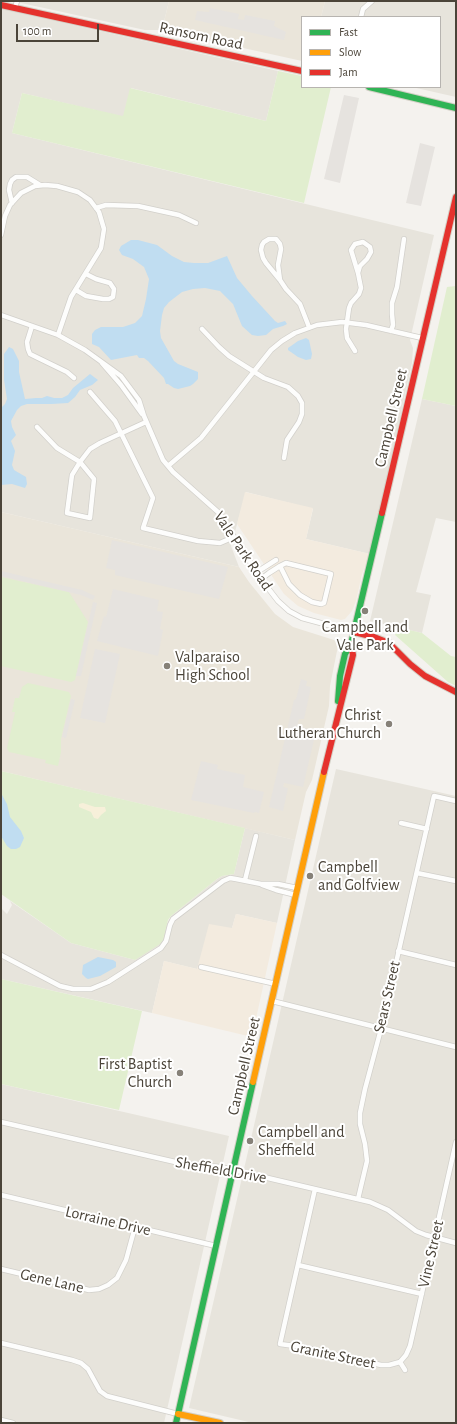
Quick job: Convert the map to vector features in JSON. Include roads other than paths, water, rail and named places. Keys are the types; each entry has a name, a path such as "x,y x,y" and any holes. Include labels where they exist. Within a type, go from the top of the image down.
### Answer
{"main road":[{"name":"Ransom Road","path":"1,5 301,72"},
{"path":"373,88 456,108"},
{"name":"Campbell Street","path":"176,1423 336,715 340,676 354,632 456,197"},
{"path":"354,632 374,637 389,643 410,664 425,676 456,692"},
{"path":"178,1414 220,1423"}],"street":[{"path":"15,8 17,1"},
{"path":"361,16 363,9 372,1"},
{"path":"12,203 9,190 12,180 16,177 27,177 40,186"},
{"path":"1,235 5,216 12,203 21,193 30,188 40,186 57,186 78,192 86,197 96,208 103,225 103,239 99,252 67,308 58,335"},
{"path":"96,208 106,205 138,206 178,214 196,223"},
{"path":"280,280 278,265 281,249 280,244 276,239 269,239 262,245 262,253 266,263 286,289 300,304 309,327"},
{"path":"391,331 393,325 392,303 397,287 404,239"},
{"path":"355,351 347,336 347,322 349,308 361,289 358,272 351,250 355,244 363,242 370,247 371,252 360,266 358,272"},
{"path":"76,290 86,296 103,299 113,297 114,289 110,283 96,280 86,274"},
{"name":"Vale Park Road","path":"1,316 58,335 85,350 99,360 121,385 144,416 160,453 168,466 213,507 261,578 282,606 294,614 307,619 354,632"},
{"path":"168,466 201,438 277,344 295,333 309,327 329,323 347,322 422,338"},
{"path":"32,326 27,342 30,354 66,372 74,378"},
{"path":"202,329 223,351 264,378 292,390 298,396 302,403 301,418 287,440 284,458"},
{"path":"90,392 115,421 153,498 143,528 198,541 220,543 234,537"},
{"path":"37,427 56,448 80,462 94,479 90,518 67,513 72,475 80,462 90,449 146,422"},
{"path":"257,572 276,560"},
{"path":"261,578 280,566 286,563 331,574 324,603 321,604 312,602 296,592 286,579 280,566"},
{"name":"Sears Street","path":"358,1199 367,1161 360,1124 360,1113 364,1089 381,1029 434,796 456,801"},
{"path":"401,823 427,829"},
{"path":"245,880 256,836"},
{"path":"416,873 456,882"},
{"path":"1,955 67,988 85,990 108,982 161,948 166,941 173,919 223,881 230,878 245,880 296,895"},
{"path":"261,884 278,884 297,888"},
{"path":"398,951 456,964"},
{"path":"201,967 276,984"},
{"path":"272,1001 456,1047"},
{"name":"Sheffield Drive","path":"1,1122 184,1164 210,1165 358,1199 380,1206 416,1231 435,1238 456,1243"},
{"name":"Vine Street","path":"400,1362 409,1351 456,1142"},
{"path":"315,1189 298,1265 422,1294"},
{"name":"Lorraine Drive","path":"1,1195 216,1246"},
{"name":"Gene Lane","path":"1,1269 89,1290 99,1289 108,1285 117,1278 126,1260 135,1227"},
{"name":"Granite Street","path":"298,1265 280,1344 302,1347 381,1365 389,1365 400,1362 405,1370"},
{"path":"1,1343 81,1363 88,1369 100,1390 107,1396 178,1414"},
{"path":"1,1420 12,1423"}],"water":[{"path":"131,240 138,240 157,245 172,256 184,262 208,263 227,256 237,278 252,296 275,321 278,323 285,321 287,324 273,329 266,335 252,335 242,326 233,304 220,291 205,288 193,289 182,292 164,308 160,331 161,338 174,361 198,372 198,379 193,384 178,389 166,384 164,378 148,361 144,358 139,358 137,355 111,360 99,347 92,344 92,334 95,330 101,327 123,327 135,323 142,316 146,299 149,279 144,267 133,259 122,255 119,250 121,246"},
{"path":"306,338 309,340 312,354 311,359 306,360 298,357 288,350 288,348 298,341"},
{"path":"9,347 13,349 19,361 19,372 25,399 42,398 47,396 62,398 68,395 73,388 90,374 98,380 92,385 80,390 68,403 27,404 21,406 17,410 11,421 16,435 11,441 15,451 12,465 14,470 26,477 27,484 25,488 12,484 1,485 1,408 7,399 4,380 4,354"},
{"path":"1,793 7,804 10,817 21,831 24,838 20,847 16,849 11,849 7,846 1,836"},
{"path":"98,957 113,960 116,962 116,967 100,976 88,979 86,978 82,974 83,965"}],"place":[{"name":"Campbell and Vale Park","path":"365,611"},
{"name":"Valparaiso High School","path":"167,666"},
{"name":"Christ Lutheran Church","path":"389,724"},
{"name":"Campbell and Golfview","path":"310,876"},
{"name":"First Baptist Church","path":"180,1073"},
{"name":"Campbell and Sheffield","path":"250,1141"}]}
